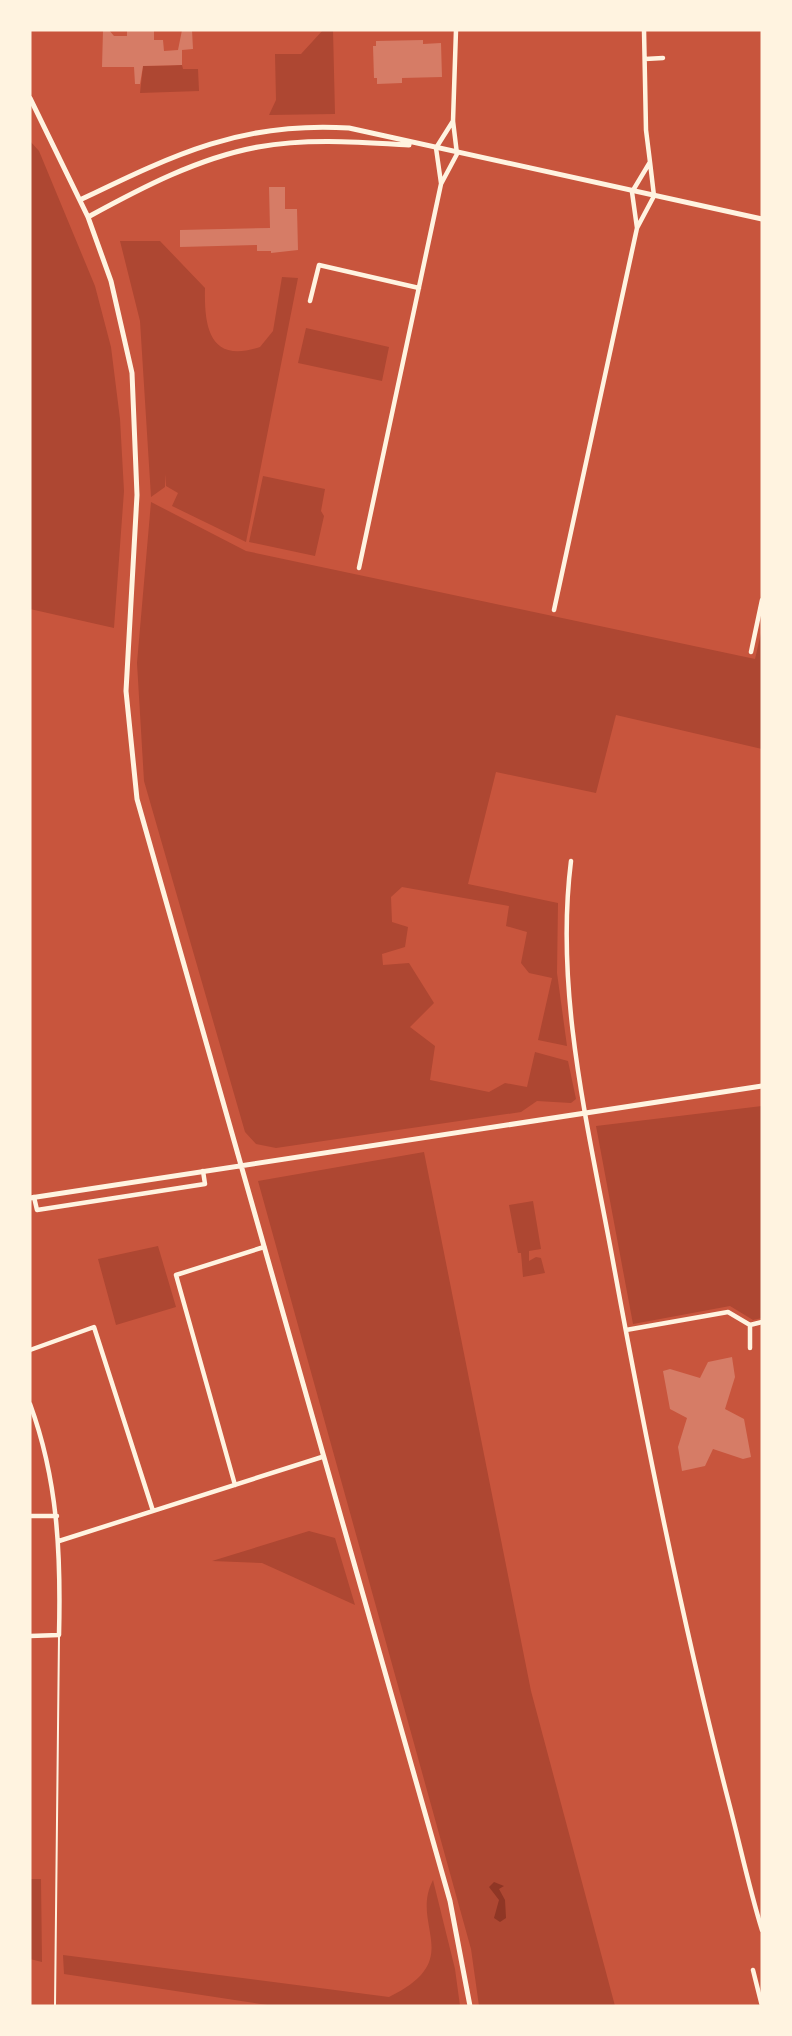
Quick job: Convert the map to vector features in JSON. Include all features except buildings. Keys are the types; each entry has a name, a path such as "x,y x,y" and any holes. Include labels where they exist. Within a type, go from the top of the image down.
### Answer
{"street":[{"path":"359,568 441,184 457,154 453,121 456,30"},
{"path":"554,610 637,228 654,196 644,30"},
{"path":"645,59 663,58"},
{"path":"30,98 88,217 111,281 132,373 138,495 126,691 137,799 450,1901 470,2006"},
{"path":"441,184 436,148 453,121"},
{"path":"80,200 171,157 243,134 290,127 348,128 762,219"},
{"path":"88,217 187,168 258,147 331,142 422,146"},
{"path":"637,228 632,192 650,162"},
{"path":"310,301 319,265 419,288"},
{"path":"751,652 762,600"},
{"path":"571,861 565,907 565,949 587,1114 673,1570 741,1854 762,1930"},
{"path":"203,1171 205,1184 37,1210 32,1198 239,1165 762,1086"},
{"path":"235,1485 176,1275 264,1247"},
{"path":"626,1329 728,1312 750,1325 762,1322"},
{"path":"750,1325 750,1348"},
{"path":"30,1350 94,1327 153,1511"},
{"path":"30,1404 51,1476 60,1541 59,1635 30,1636"},
{"path":"60,1541 322,1457"},
{"path":"30,1516 57,1516"},
{"path":"753,1970 762,2006"}],"lane":[{"path":"55,2006 59,1635"}],"shaded area":[{"path":"323,30 333,30 335,114 269,115 276,100 275,54 301,54"},
{"path":"182,65 183,69 198,69 199,91 140,93 143,66"},
{"path":"30,141 39,151 95,286 111,347 120,419 124,491 114,628 30,609"},
{"path":"120,241 160,241 205,288 209,329 213,339 230,351 260,347 273,331 282,277 298,278 246,542 172,506 178,493 166,486 165,474 165,487 151,497 140,321"},
{"path":"306,328 389,347 382,381 298,363"},
{"path":"263,476 325,489 321,511 324,516 315,556 249,542"},
{"path":"151,502 246,551 755,659 762,629 762,749 616,715 596,793 496,772 468,884 558,903 557,973 567,1046 538,1040 552,978 529,973 521,963 527,932 506,926 509,906 402,887 391,897 392,922 408,927 405,947 382,954 383,965 409,963 434,1003 410,1027 435,1046 430,1080 489,1092 505,1083 527,1087 535,1052 568,1061 576,1099 571,1103 537,1101 521,1112 276,1148 256,1144 245,1132 144,781 137,663"},
{"path":"762,1106 762,1318 753,1320 730,1306 633,1324 596,1126"},
{"path":"424,1152 531,1691 615,2006 479,2006 471,1949 258,1181"},
{"path":"533,1201 541,1249 529,1251 529,1261 536,1257 541,1258 545,1273 523,1277 521,1253 518,1253 509,1205"},
{"path":"158,1246 176,1307 116,1325 98,1259"},
{"path":"309,1531 335,1538 355,1605 262,1563 212,1561"},
{"path":"30,1879 41,1879 42,1962 30,1959"},
{"path":"433,1880 455,1969 460,2006 274,2006 64,1974 63,1955 389,1997 412,1983 425,1969 431,1955 427,1897"},
{"path":"494,1882 504,1886 499,1889 505,1900 506,1918 500,1922 494,1918 499,1900 489,1887"}]}
